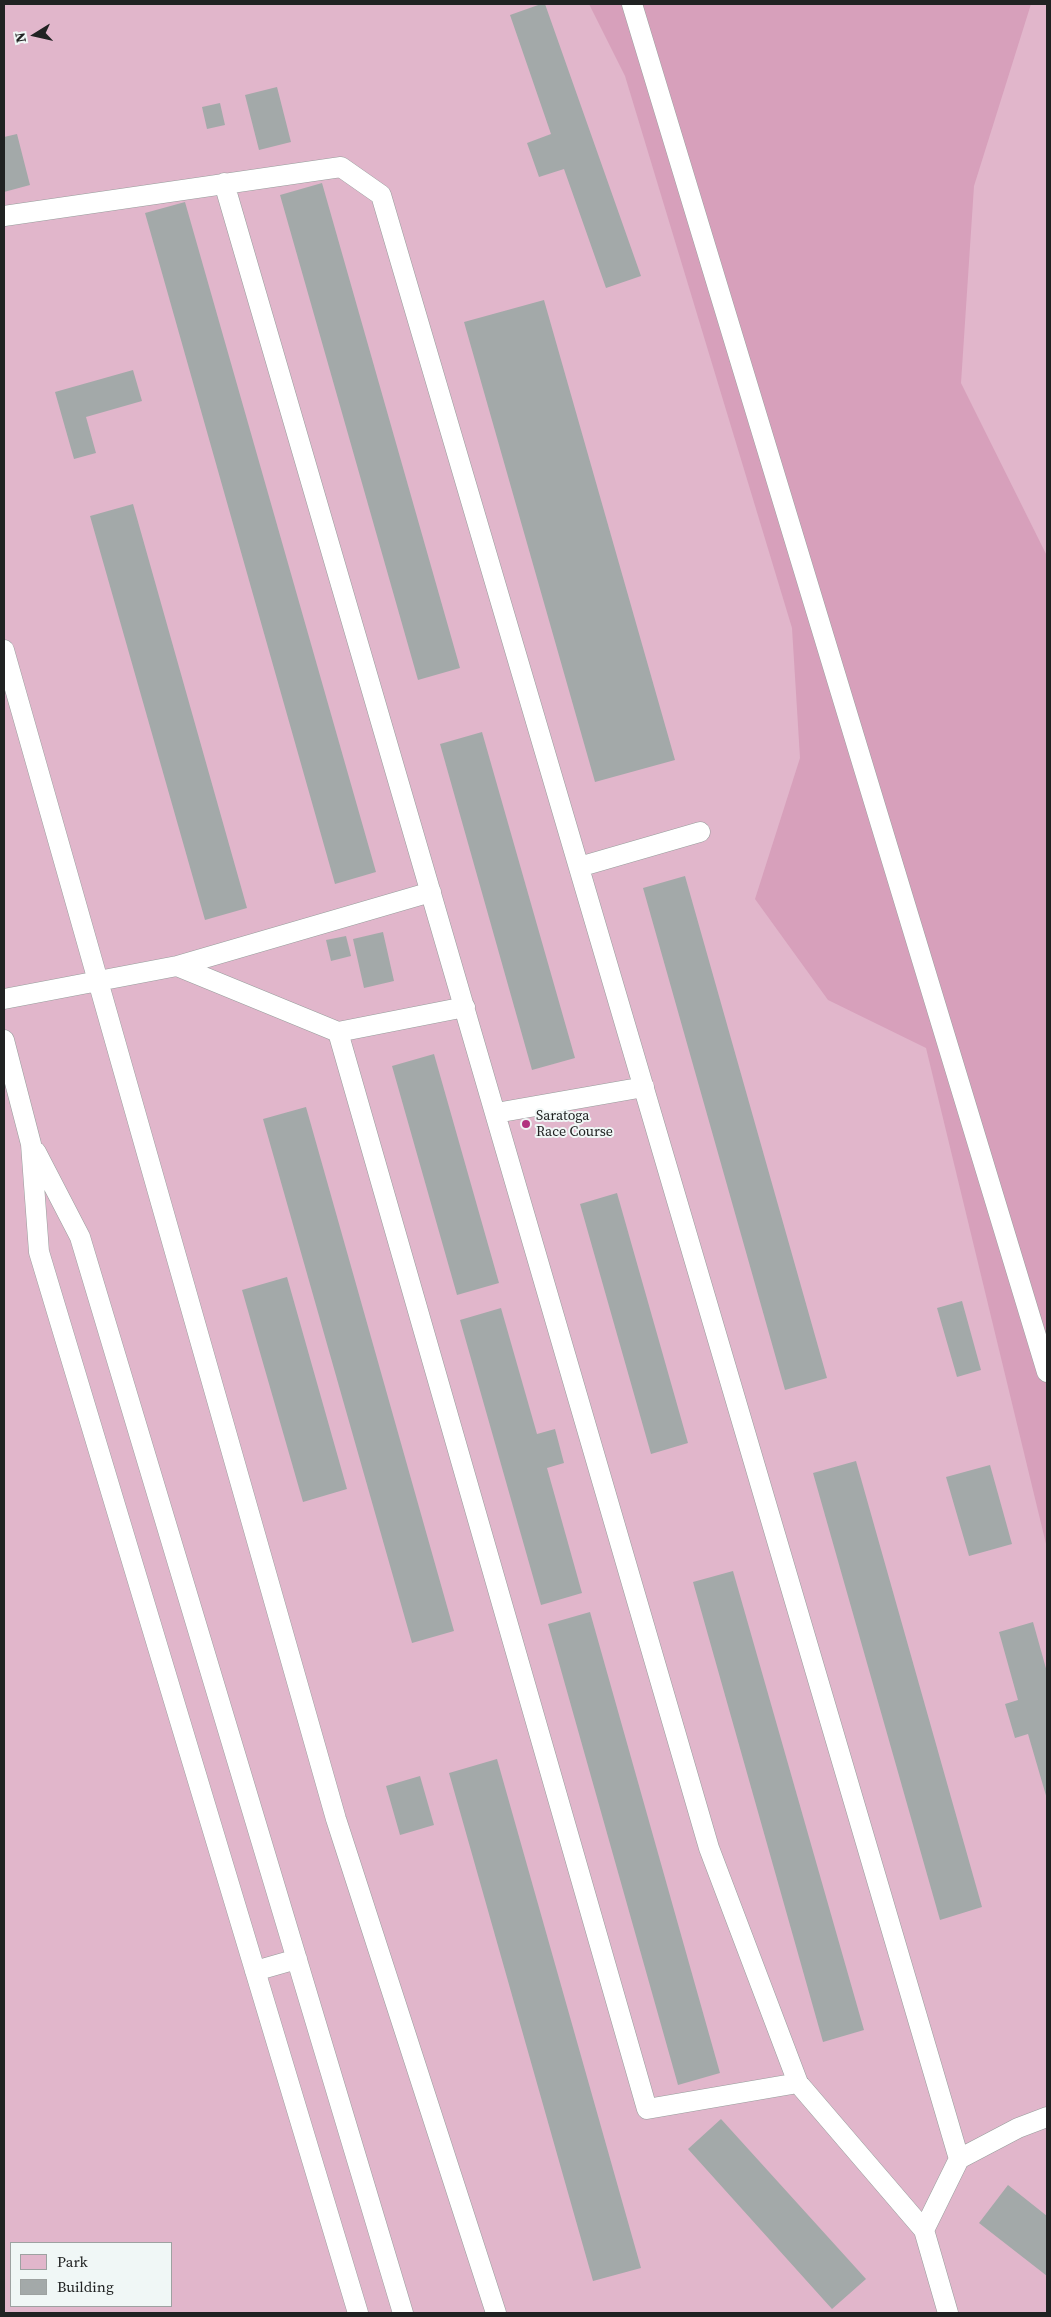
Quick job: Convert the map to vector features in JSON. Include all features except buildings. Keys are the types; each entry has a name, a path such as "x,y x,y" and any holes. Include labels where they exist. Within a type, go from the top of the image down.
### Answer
{"lane":[{"path":"632,4 1047,1372"},
{"path":"4,216 341,166 381,195 960,2160"},
{"path":"224,183 709,1848 798,2083 924,2230 948,2313"},
{"path":"4,650 336,1818 496,2313"},
{"path":"579,867 700,832"},
{"path":"4,999 177,966 431,892"},
{"path":"177,966 338,1032 465,1007"},
{"path":"338,1032 647,2109 798,2083"},
{"path":"4,1040 31,1144 39,1252 358,2313"},
{"path":"496,1113 644,1087"},
{"path":"31,1144 80,1237 403,2313"},
{"path":"256,1971 297,1959"},
{"path":"924,2230 960,2160 1018,2128 1047,2117"}],"green space":[{"name":"Saratoga Race Course","path":"4,4 1047,4 1047,2313 4,2313"}],"shaded area":[{"path":"589,4 1031,4 974,186 961,383 1047,556 1047,1548 926,1048 828,1000 755,899 800,758 792,628 625,76"}],"place":[{"name":"Saratoga Race Course","path":"526,1124"}]}
